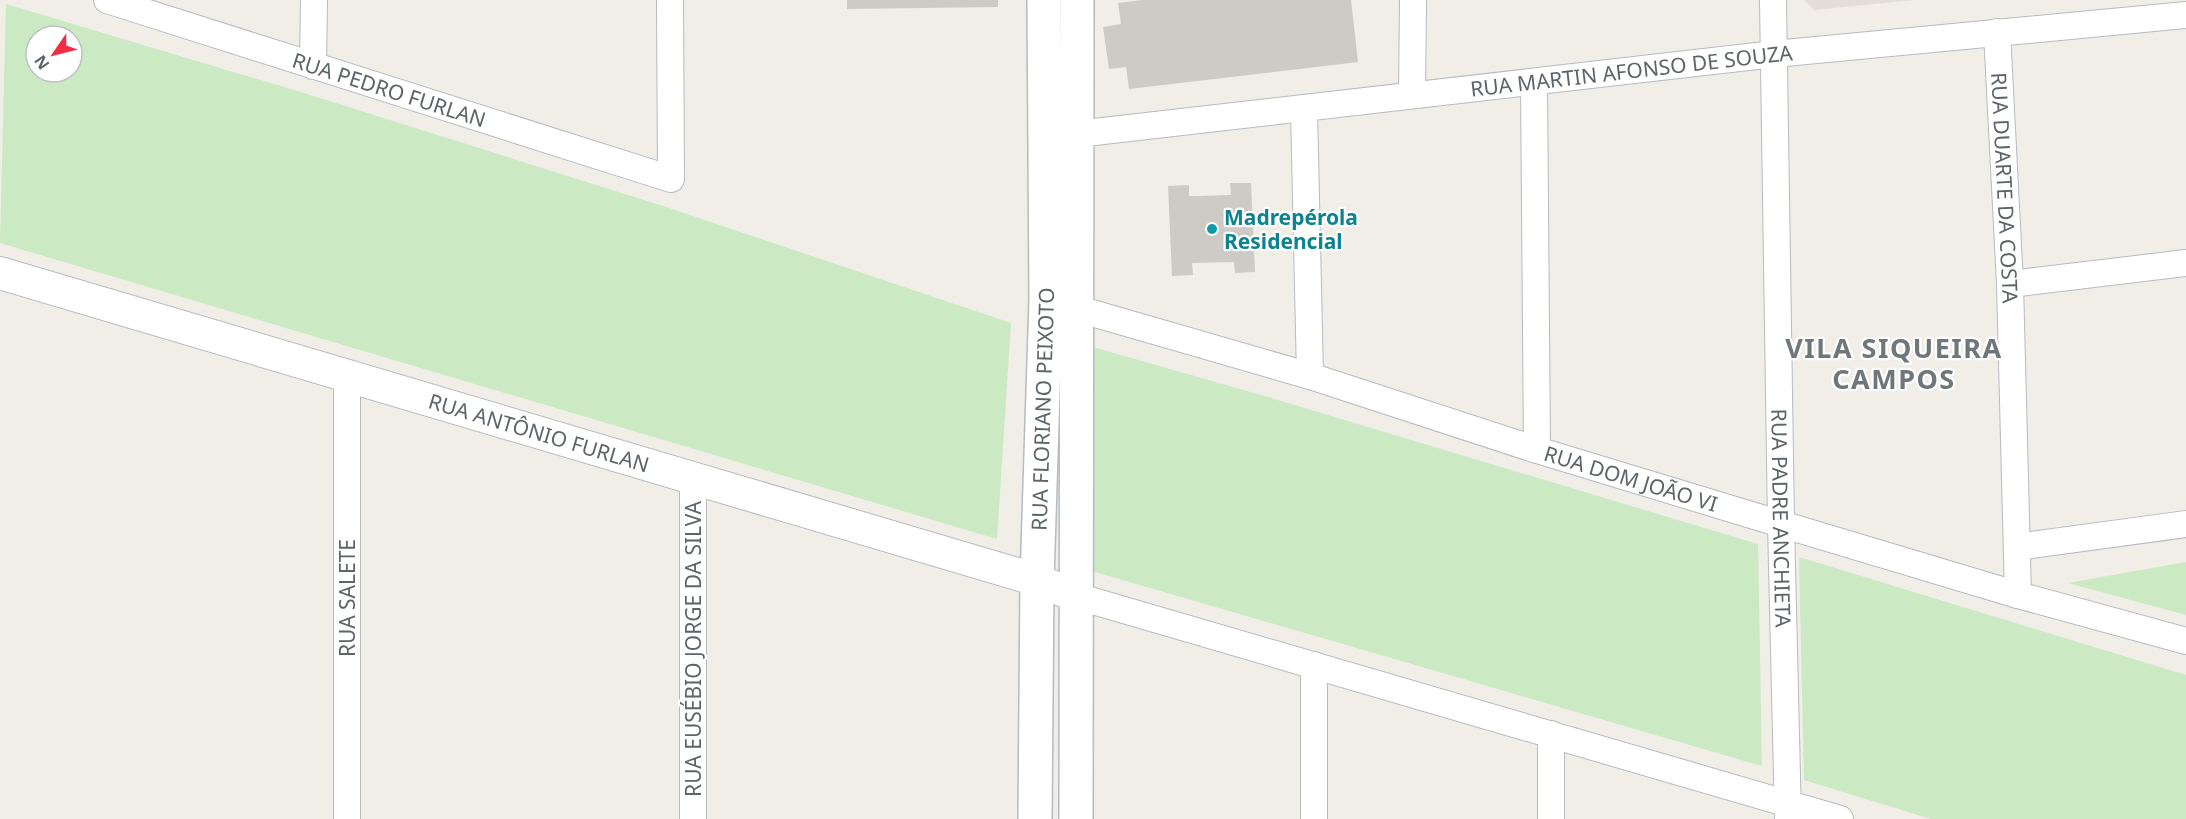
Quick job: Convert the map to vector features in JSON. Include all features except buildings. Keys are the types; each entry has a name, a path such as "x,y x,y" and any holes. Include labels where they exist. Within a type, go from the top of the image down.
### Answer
{"main road":[{"name":"RUA FLORIANO PEIXOTO","path":"1035,819 1037,580 1046,299 1044,0"},
{"name":"RUA FLORIANO PEIXOTO","path":"1076,819 1077,0"}],"street":[{"name":"RUA PEDRO FURLAN","path":"107,0 671,179 670,0"},
{"path":"313,66 314,0"},
{"path":"1413,0 1413,95"},
{"name":"RUA PADRE ANCHIETA","path":"1773,0 1781,524 1789,811"},
{"name":"RUA MARTIN AFONSO DE SOUZA","path":"1045,135 1077,134 1774,54 2186,15"},
{"name":"RUA DUARTE DA COSTA","path":"1997,32 2010,284 2018,595"},
{"path":"1534,83 1538,450"},
{"path":"1304,108 1310,376"},
{"path":"2010,284 2186,263"},
{"name":"RUA ANTÔNIO FURLAN","path":"0,273 1037,580 1076,596"},
{"name":"RUA DOM JOÃO VI","path":"1046,299 1310,376 1538,450 1781,524 2018,595 2186,641"},
{"name":"RUA SALETE","path":"347,376 347,819"},
{"name":"RUA EUSÉBIO JORGE DA SILVA","path":"693,479 693,819"},
{"path":"2017,547 2186,525"},
{"path":"1076,596 1551,734 1789,811 1840,819"},
{"path":"1314,664 1314,819"},
{"path":"1551,734 1551,819"}],"shaded area":[{"path":"1804,0 1914,0 1814,10"}],"green space":[{"path":"6,4 73,24 24,24 24,84 84,84 84,27 304,93 663,206 1011,323 997,539 0,243"},
{"path":"1093,347 1758,544 1762,766 1085,569"},
{"path":"1799,557 2186,675 2186,819 1931,819 1804,780"},
{"path":"2186,562 2186,615 2068,583"}],"place":[{"name":"Madrepérola Residencial","path":"1212,229"}],"district":[{"name":"VILA SIQUEIRA CAMPOS","path":"1894,362"}]}
